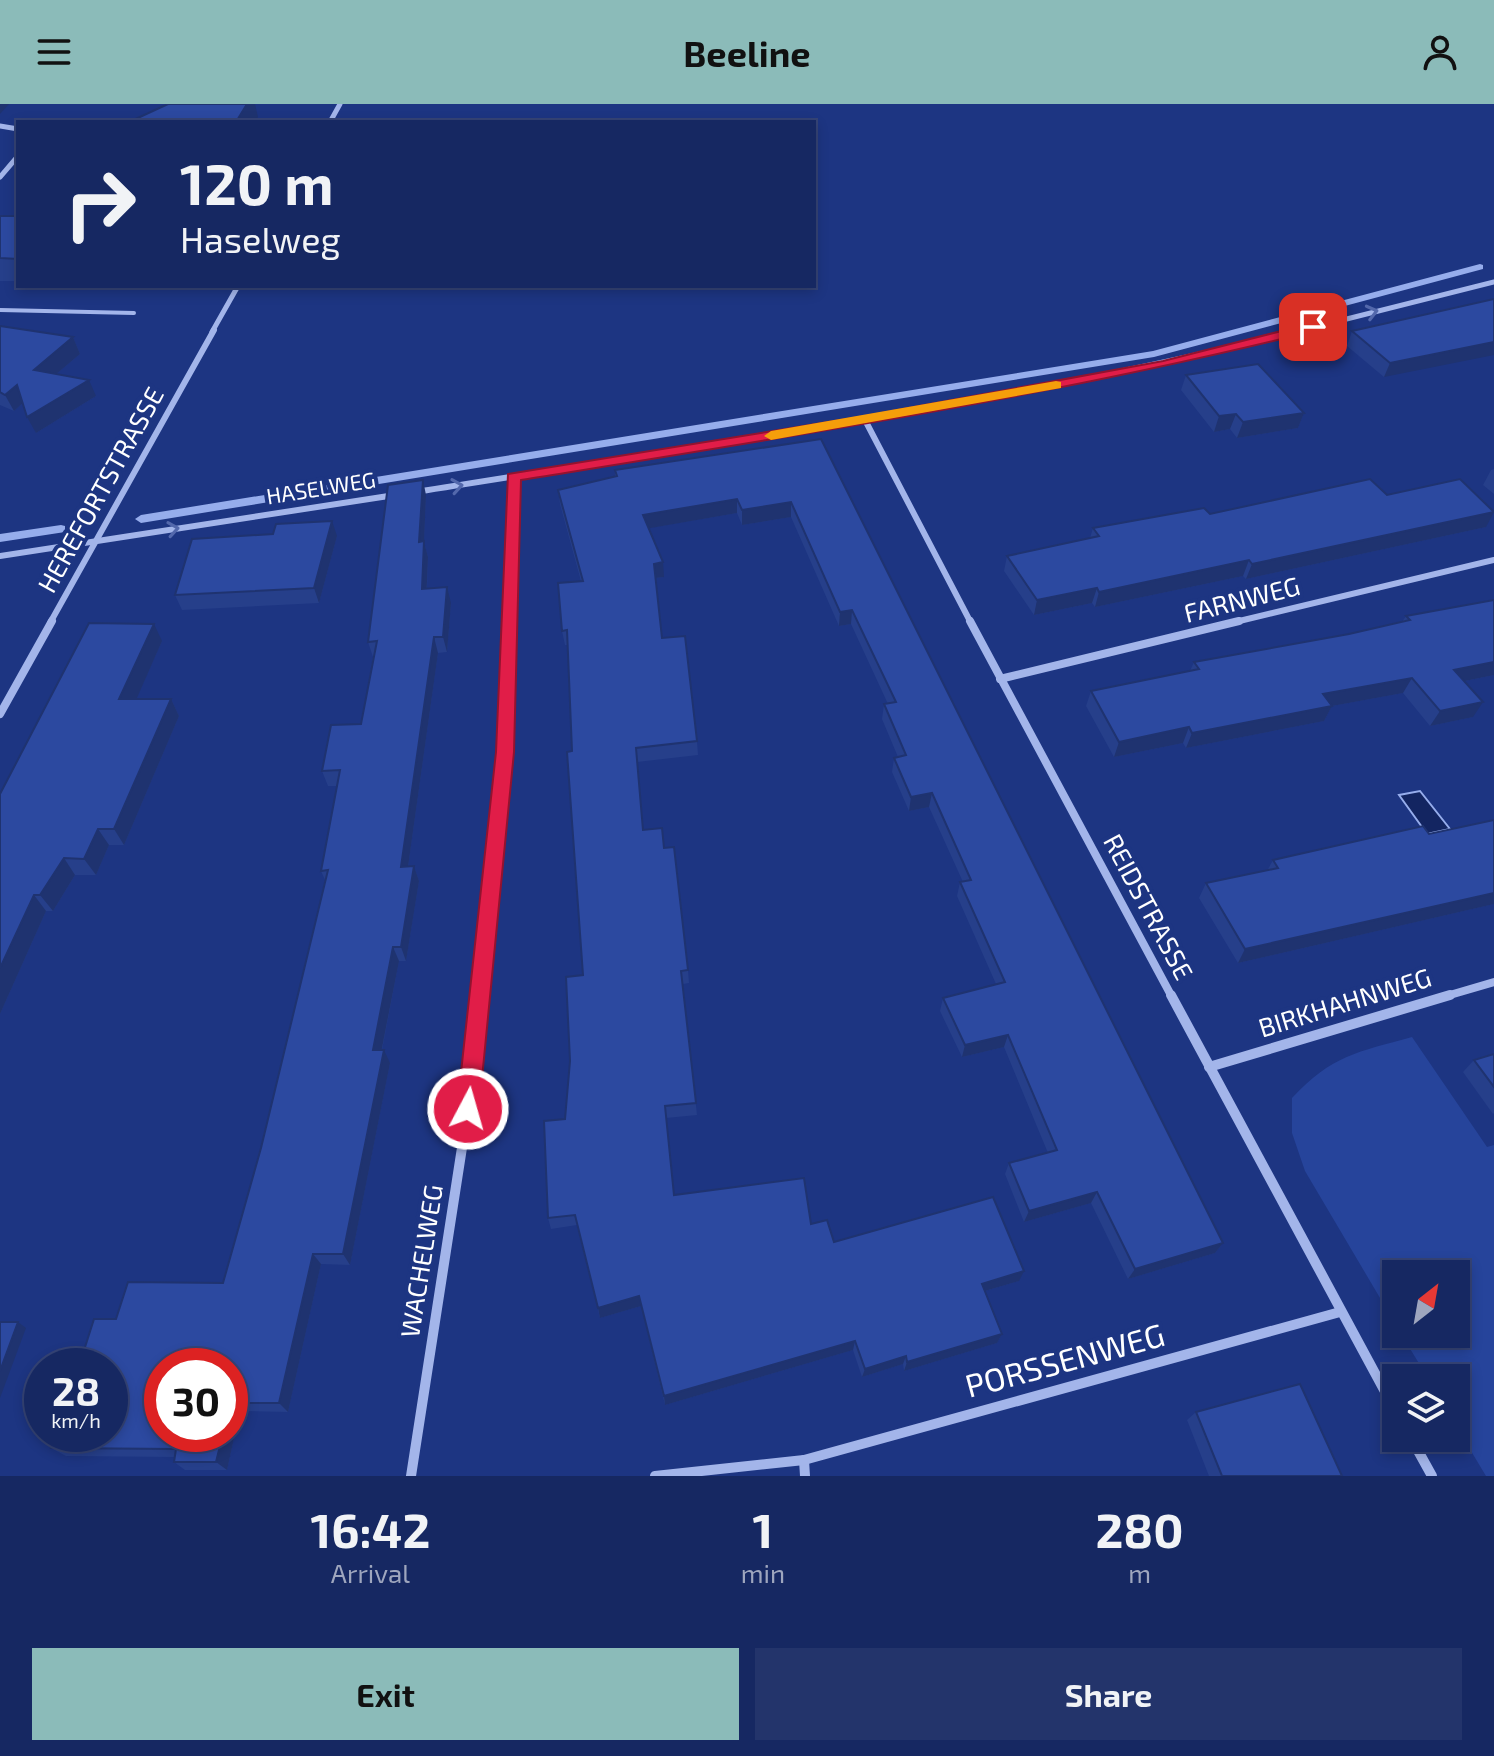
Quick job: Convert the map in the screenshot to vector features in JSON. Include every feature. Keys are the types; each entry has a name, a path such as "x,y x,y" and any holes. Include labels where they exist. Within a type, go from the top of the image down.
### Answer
{"street":[{"path":"0,177 16,158"},
{"name":"HASELWEG","path":"0,556 865,420 1163,365 1494,282"},
{"name":"HEREFORTSTRASSE","path":"0,714 237,288"},
{"name":"REIDSTRASSE","path":"865,420 1000,679 1382,1387"},
{"name":"WACHELWEG","path":"411,1476 468,1109 505,752 513,477"},
{"name":"FARNWEG","path":"1000,679 1494,560"},
{"name":"BIRKHAHNWEG","path":"1209,1067 1494,982"},
{"name":"PORSSENWEG","path":"655,1476 804,1460 1340,1312"},
{"path":"1419,1452 1432,1476"},
{"path":"804,1460 805,1476"}],"lane":[{"path":"0,310 134,313"}],"shaded area":[{"path":"1420,791 1450,829 1427,834 1399,795"},
{"path":"1412,1037 1487,1147 1494,1145 1494,1476 1486,1476 1470,1449 1470,1364 1419,1364 1410,1348 1470,1348 1470,1260 1382,1260 1382,1301 1305,1171 1292,1133 1292,1098 1320,1072 1361,1052"}],"building":[{"path":"168,104 247,104 237,120 133,120"},
{"path":"0,216 16,216 16,259 0,258"},
{"path":"1494,299 1494,342 1390,363 1352,331"},
{"path":"0,326 73,337 34,370 89,380 27,417 17,385 5,395 0,392"},
{"path":"1258,364 1304,413 1243,422 1236,414 1219,416 1186,375"},
{"path":"821,439 1223,1243 1135,1269 1097,1192 1029,1211 1009,1163 1057,1150 1008,1035 965,1045 943,998 1005,982 960,882 971,880 932,793 911,797 894,758 906,755 884,704 896,702 852,610 840,612 791,502 742,510 737,499 643,515 663,562 654,564 662,638 685,636 697,741 636,748 643,830 662,828 664,848 674,847 688,970 681,971 696,1103 665,1106 674,1195 804,1178 811,1224 827,1220 834,1242 993,1197 1024,1271 982,1284 1002,1334 907,1362 906,1356 865,1369 855,1341 664,1396 639,1296 598,1308 575,1215 548,1218 544,1121 565,1119 570,1061 566,977 583,975 567,752 572,751 567,630 562,631 558,583 583,581 558,490 617,476 615,470"},
{"path":"1370,479 1387,495 1460,479 1494,512 1252,564 1249,560 1099,592 1097,588 1037,600 1007,556 1099,536 1093,528 1204,508 1210,514"},
{"path":"423,480 419,542 424,541 422,589 447,587 443,637 434,637 401,867 414,866 401,947 393,947 373,1050 384,1050 343,1254 313,1254 279,1403 248,1403 248,1348 144,1348 144,1449 128,1449 128,1348 85,1348 94,1319 116,1319 128,1282 223,1283 261,1148 328,870 321,871 340,770 322,771 331,725 361,724 377,641 368,642 388,485"},
{"path":"332,521 314,588 175,595 192,539 273,534 276,524"},
{"path":"1494,600 1494,662 1454,670 1483,702 1440,711 1412,678 1323,694 1332,706 1192,733 1189,727 1119,742 1091,691 1199,669 1194,662 1349,634 1410,620 1406,616"},
{"path":"89,623 154,624 119,699 171,699 114,829 98,829 84,859 64,858 40,895 34,895 0,968 0,794"},
{"path":"1494,820 1494,893 1245,949 1206,883 1278,868 1273,860 1423,826 1429,834"},
{"path":"1494,1054 1494,1087 1474,1060"},
{"path":"0,1322 18,1322 0,1371"},
{"path":"1300,1384 1342,1476 1222,1476 1196,1412"},
{"path":"176,1452 218,1452 216,1462 174,1462"}],"waterway":[{"path":"141,519 1154,354 1480,267"},
{"path":"0,538 61,529"}],"slow traffic":[{"path":"771,436 1056,385"}],"route":[{"path":"468,1109 505,752 513,477 865,420 1074,382 1163,365 1313,327"}]}
